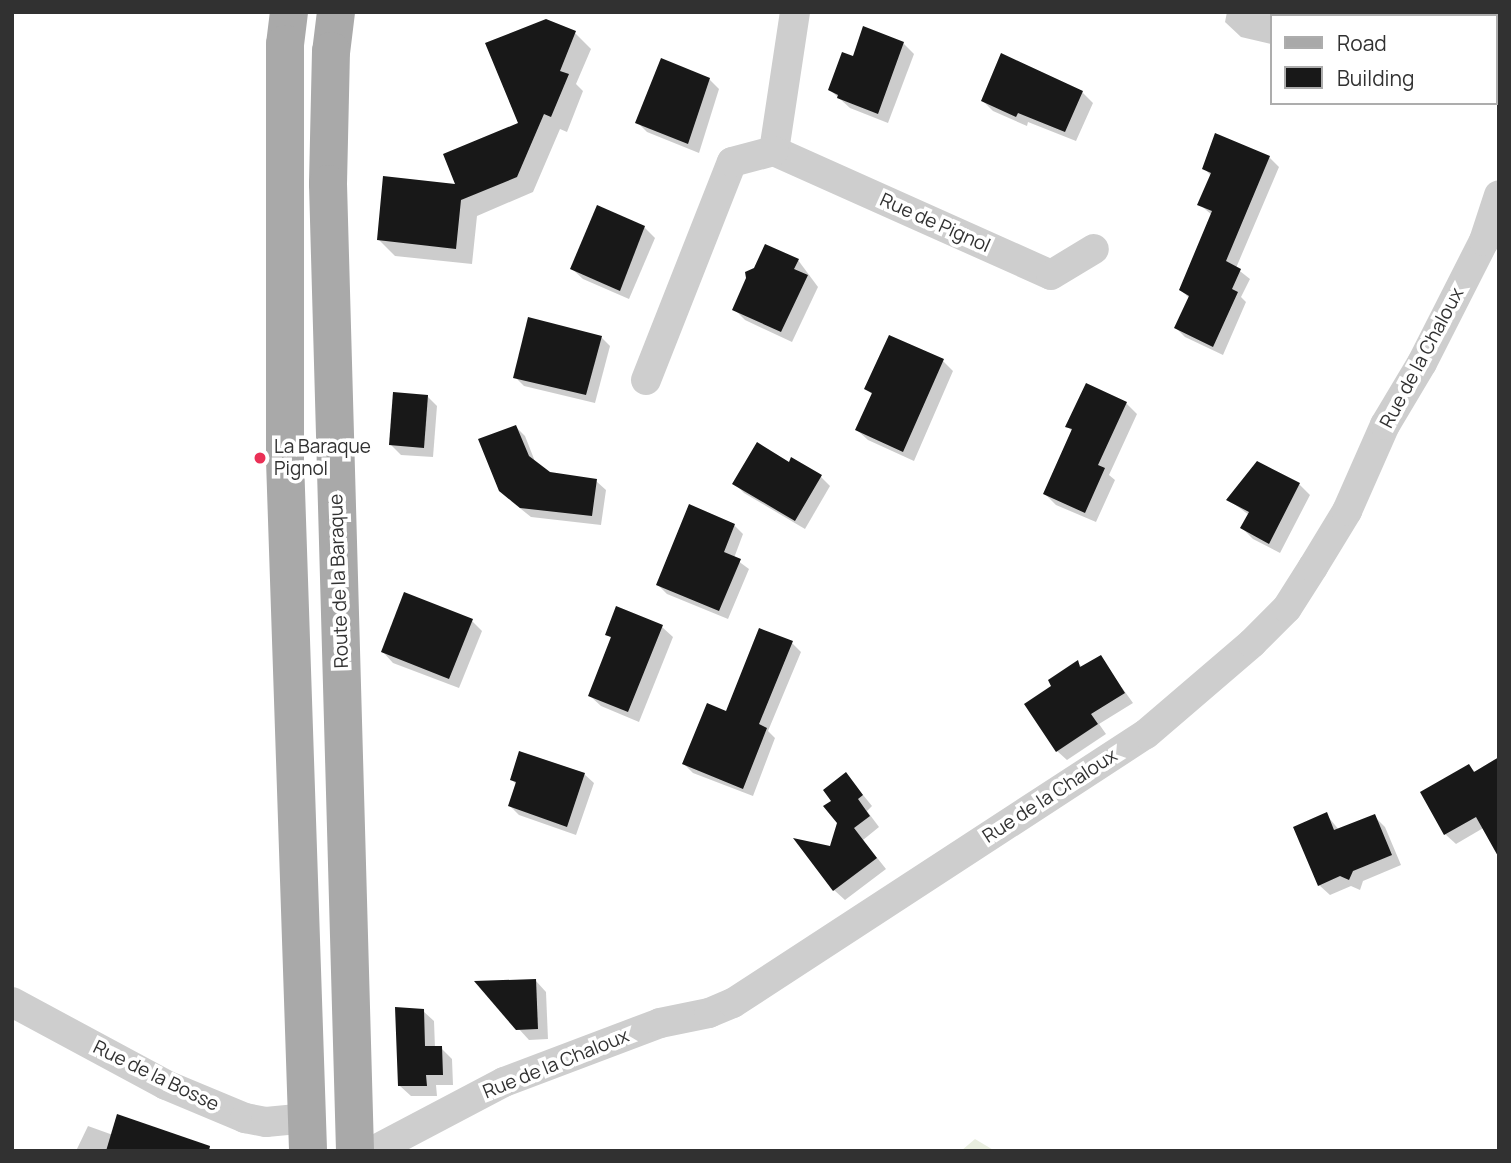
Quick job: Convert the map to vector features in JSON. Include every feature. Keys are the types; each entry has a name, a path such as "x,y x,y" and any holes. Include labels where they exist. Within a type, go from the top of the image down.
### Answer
{"main road":[{"path":"289,12 285,44 285,460 308,1134"},
{"name":"Route de la Baraque","path":"336,12 331,51 328,184 355,1151"}],"street":[{"path":"646,380 732,162 774,151 788,14"},
{"name":"Rue de Pignol","path":"774,151 1051,275 1094,249"},
{"name":"Rue de la Chaloux","path":"373,1151 505,1082 660,1023 709,1013 733,1003 1146,734 1252,643 1287,608 1347,511 1385,425 1484,241 1499,195"},
{"name":"Rue de la Bosse","path":"12,1002 166,1085 245,1118 308,1134"}],"shaded area":[{"path":"975,1139 995,1151 961,1151"}],"building":[{"path":"546,19 576,31 560,71 569,74 551,117 544,114 517,177 461,200 456,249 377,240 383,176 455,184 443,154 518,123 485,43"},
{"path":"863,26 904,42 878,114 837,98 838,95 828,90 842,52 853,56"},
{"path":"1001,53 1083,91 1065,132 1018,113 1016,117 981,101"},
{"path":"661,58 710,78 688,144 635,123"},
{"path":"1215,133 1270,156 1226,261 1241,269 1232,289 1238,292 1213,347 1174,328 1189,296 1179,290 1212,211 1197,205 1211,173 1202,169"},
{"path":"597,205 645,226 620,291 570,269"},
{"path":"765,244 799,259 794,269 808,275 781,332 732,310 746,278 745,272 754,268"},
{"path":"528,317 602,336 586,395 513,378"},
{"path":"889,335 944,359 903,452 855,430 872,393 864,389"},
{"path":"1086,383 1127,402 1098,465 1105,468 1085,513 1043,494 1072,429 1065,427"},
{"path":"393,392 428,395 424,448 389,445"},
{"path":"516,425 529,456 550,472 597,479 592,516 520,508 499,491 478,439"},
{"path":"757,442 789,462 791,457 822,475 795,521 732,484"},
{"path":"1257,461 1300,483 1269,544 1240,528 1249,512 1226,500"},
{"path":"689,504 735,524 724,552 741,559 719,611 656,585"},
{"path":"404,592 473,619 449,679 381,652"},
{"path":"616,606 663,625 628,712 588,696 611,637 605,635"},
{"path":"759,628 793,641 759,724 767,728 743,789 682,764 707,703 726,711"},
{"path":"1101,655 1125,693 1091,714 1098,724 1056,752 1024,704 1051,686 1048,680 1078,660 1080,667"},
{"path":"519,751 585,773 567,827 508,806 516,782 510,780"},
{"path":"1499,757 1499,858 1476,817 1444,835 1420,792 1469,764 1474,772"},
{"path":"846,772 863,795 858,799 870,816 854,828 877,858 833,891 793,838 830,846 837,823 823,806 831,801 823,790"},
{"path":"1327,812 1334,830 1375,814 1392,855 1353,871 1349,880 1340,876 1318,886 1293,827"},
{"path":"536,979 538,1029 516,1030 474,981"},
{"path":"395,1007 424,1009 425,1046 442,1046 443,1075 426,1075 427,1086 398,1086"},
{"path":"117,1114 210,1146 209,1151 106,1151"}],"place":[{"name":"La Baraque Pignol","path":"260,458"}]}
